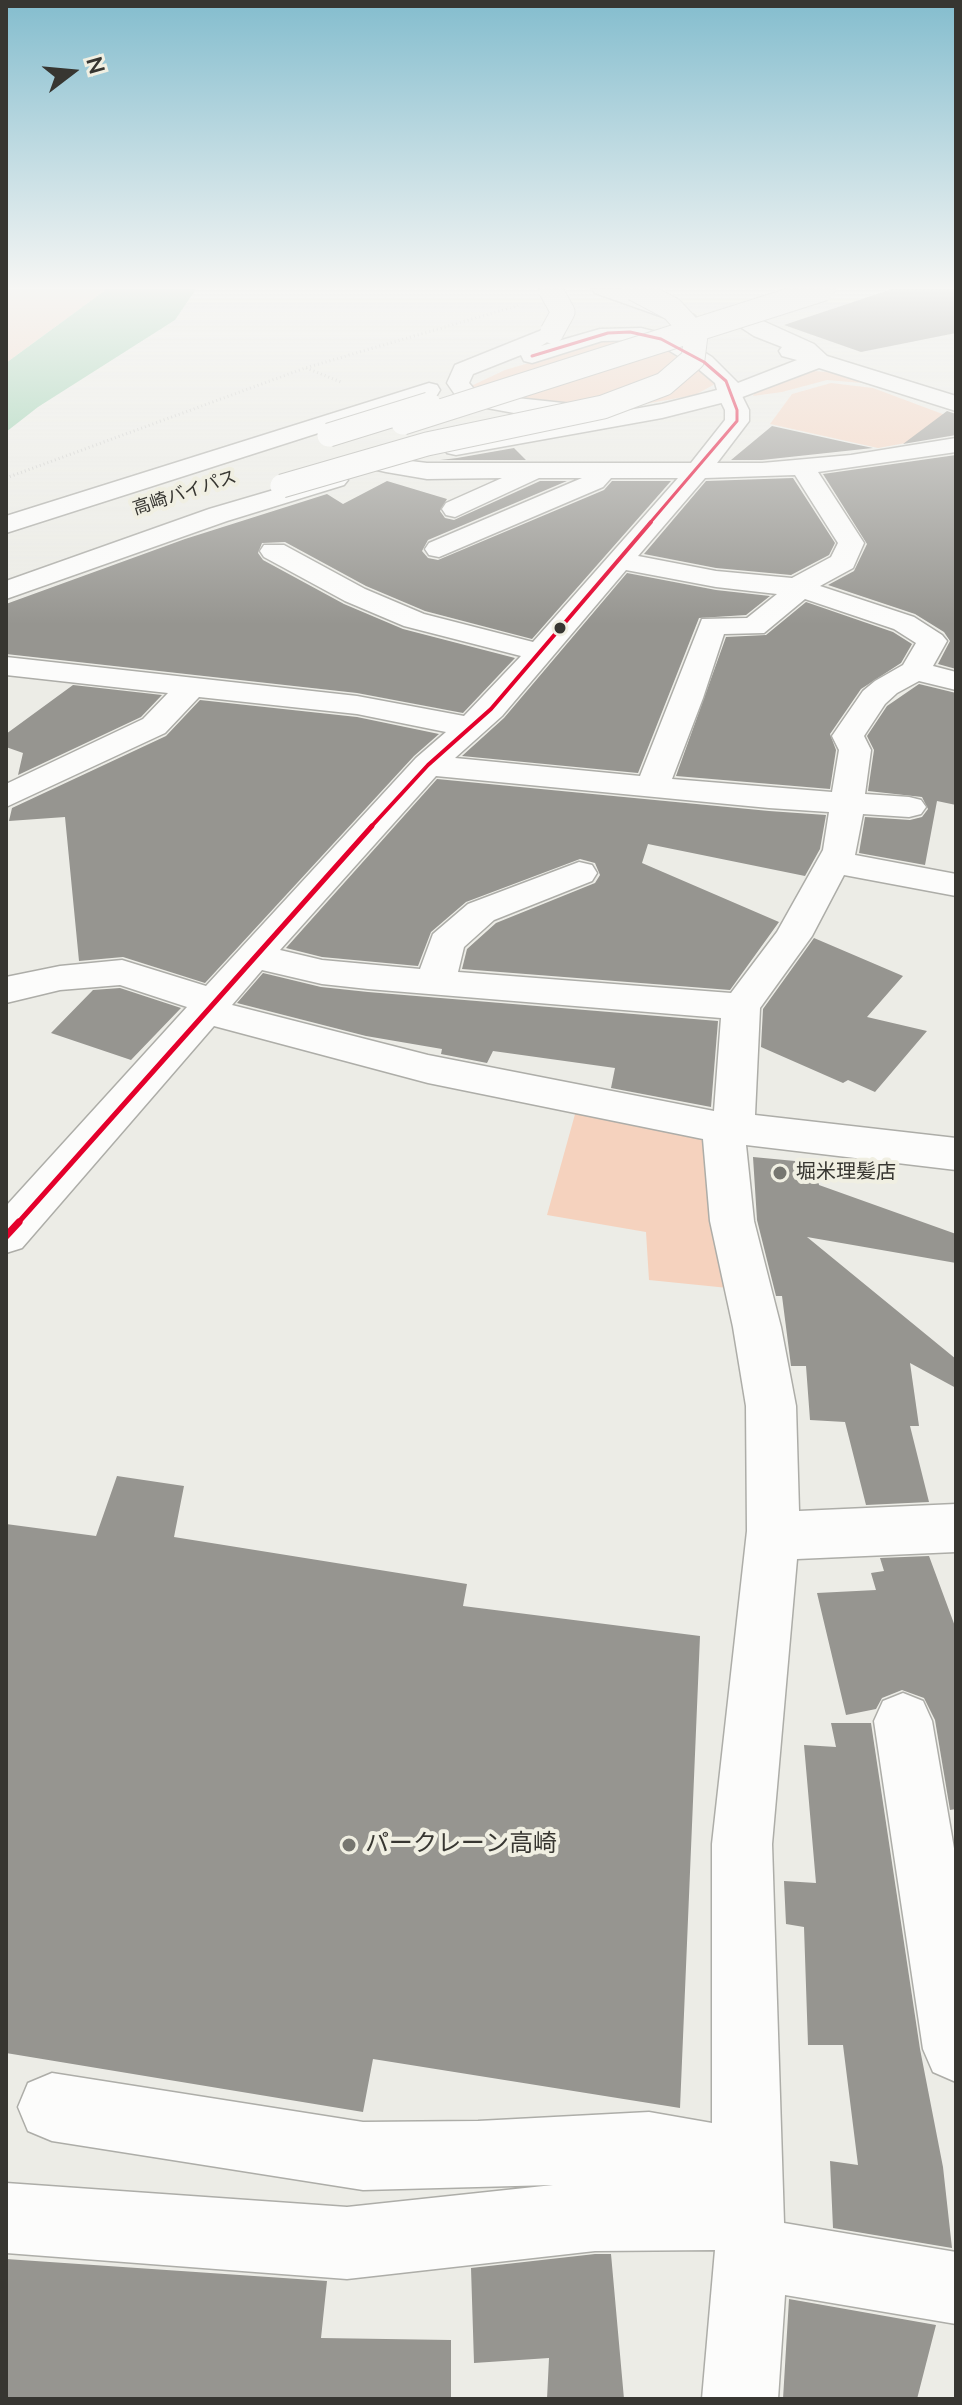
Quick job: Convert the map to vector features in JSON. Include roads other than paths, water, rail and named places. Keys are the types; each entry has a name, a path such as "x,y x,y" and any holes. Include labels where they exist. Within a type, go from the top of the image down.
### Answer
{"main road":[{"path":"6,525 394,401"},
{"name":"高崎バイパス","path":"197,490 451,401"},
{"name":"高崎バイパス","path":"6,543 459,401"},
{"path":"496,401 525,408 624,409 698,401"},
{"path":"6,578 282,486 427,444 618,401"},
{"path":"6,591 218,515 386,465 699,401"},
{"path":"6,1236 254,956 447,747 491,709 737,421 733,401"},
{"path":"386,465 427,471 803,468 956,445"},
{"path":"455,509 540,468"},
{"path":"439,549 594,482 606,468"},
{"path":"652,787 688,698 712,625 754,627 794,594 796,587 843,562 861,535 811,496 803,468"},
{"path":"274,551 344,590 414,620 539,652"},
{"path":"618,560 716,579 796,587 944,638 915,671 886,687 874,698 848,736 855,750 840,850 793,936 741,1007 734,1117 723,1128"},
{"path":"6,666 357,705 447,747 652,787 909,807"},
{"path":"915,671 956,681"},
{"path":"6,797 154,726 192,686"},
{"path":"833,862 956,885"},
{"path":"436,982 446,942 481,912 579,873"},
{"path":"254,956 322,972 741,1007"},
{"path":"6,990 60,978 122,972 209,1006 428,1069 723,1128 775,1131 956,1154"},
{"path":"723,1128 732,1221 757,1250 757,1327 771,1406 772,1536 742,1844 748,2210 740,2399"},
{"path":"772,1536 956,1528"},
{"path":"903,1721 956,2049"},
{"path":"52,2107 363,2156 409,2158 649,2146 748,2210 956,2288"},
{"path":"6,2218 347,2243 595,2216 748,2210"}],"place":[{"name":"堀米理髪店","path":"780,1173"},
{"name":"パークレーン高崎","path":"349,1845"}]}
